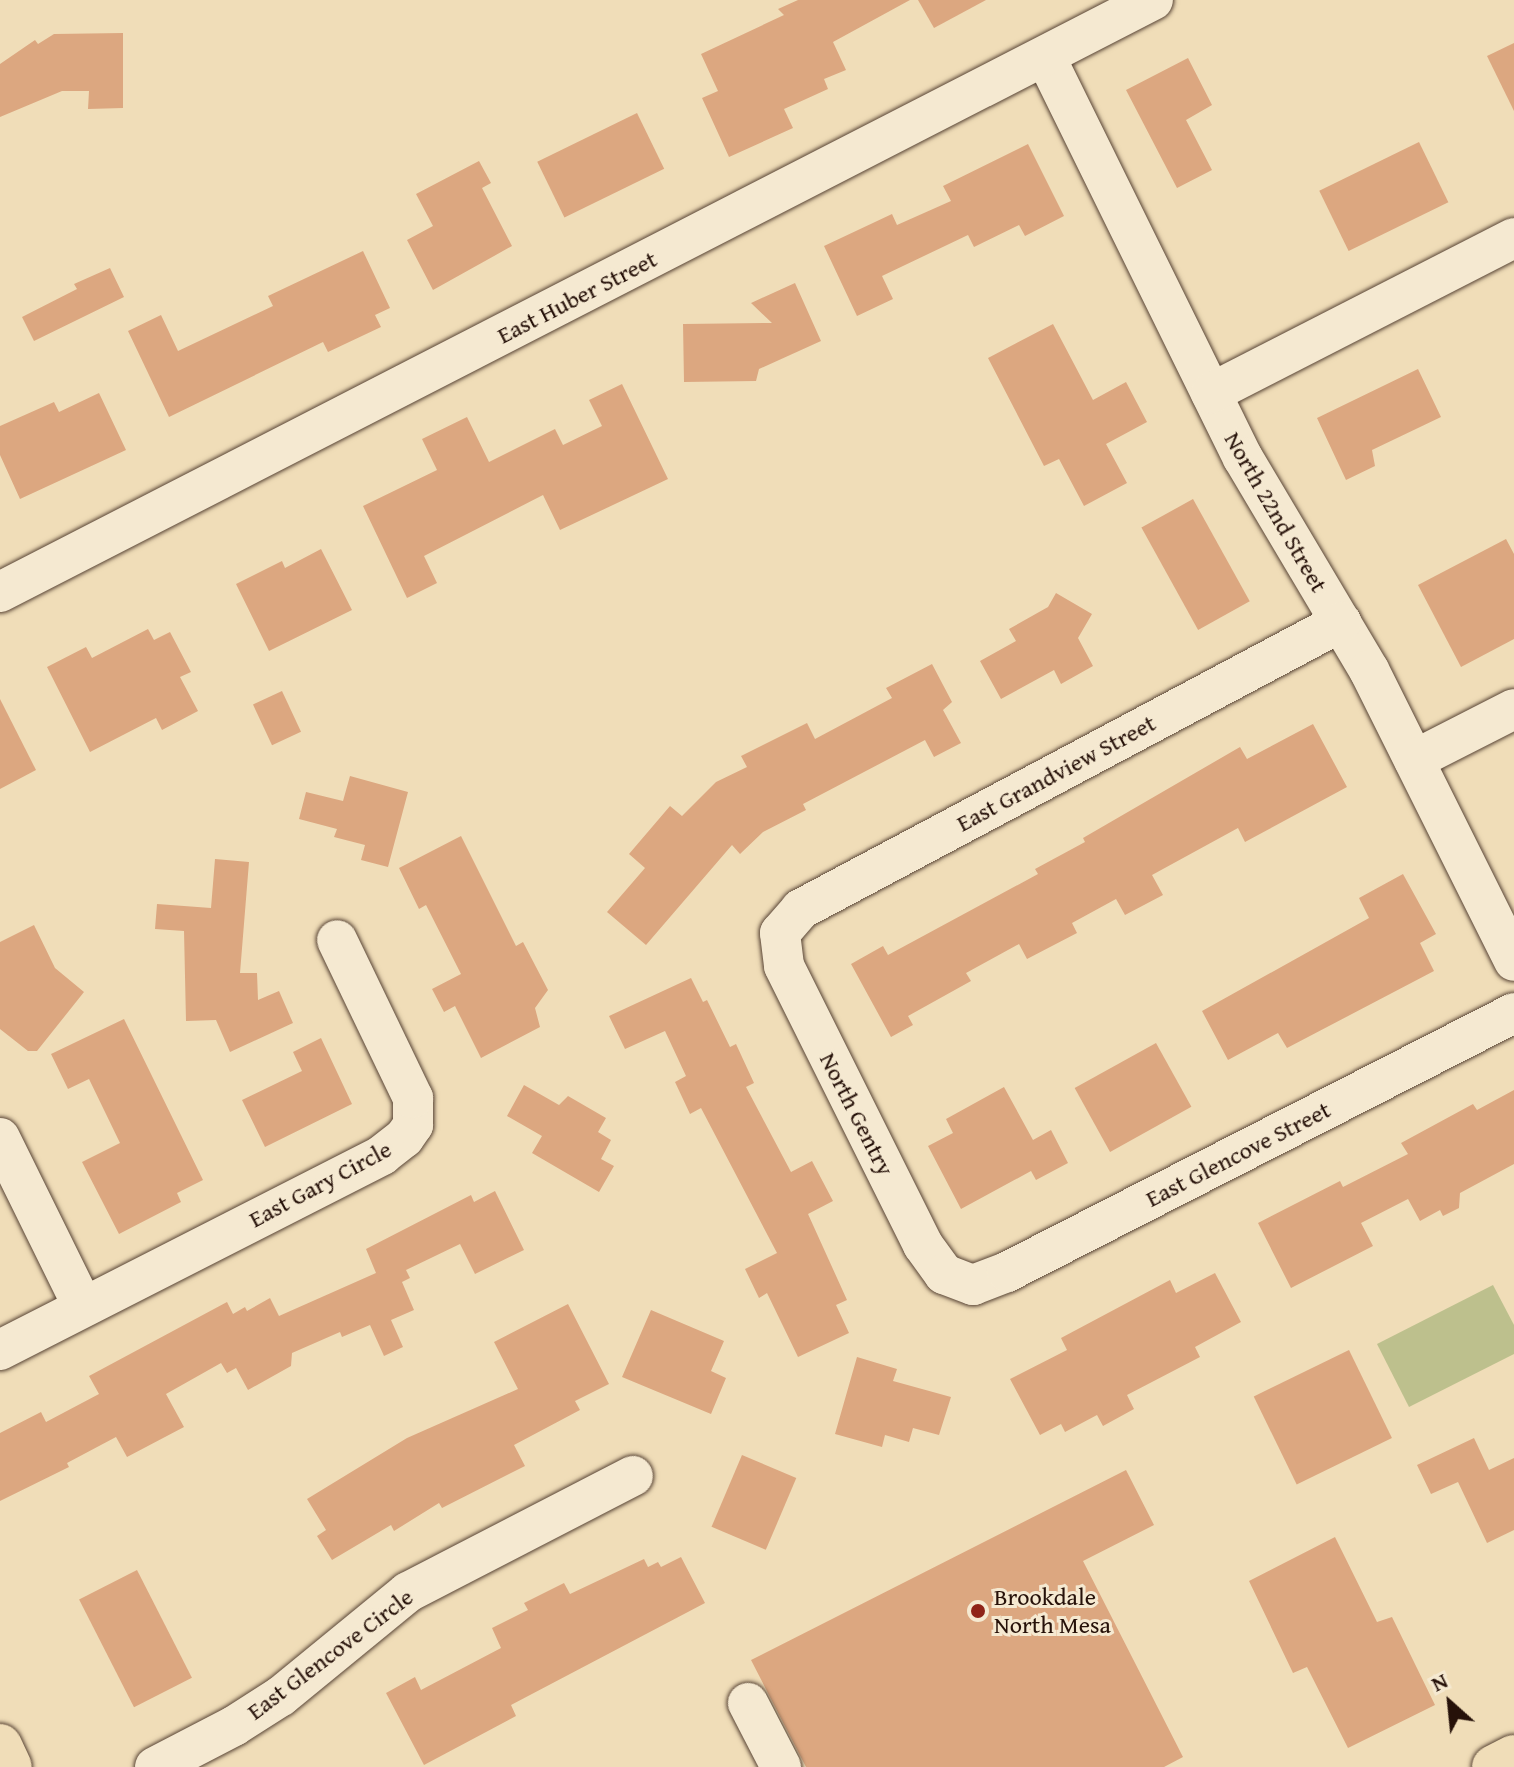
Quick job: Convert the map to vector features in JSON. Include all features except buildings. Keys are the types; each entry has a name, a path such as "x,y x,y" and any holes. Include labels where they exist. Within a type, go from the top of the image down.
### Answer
{"main road":[{"path":"0,1746 10,1767"},
{"path":"1494,1767 1514,1757"}],"street":[{"name":"East Huber Street","path":"0,592 1046,58 1153,0"},
{"name":"North 22nd Street","path":"1046,58 1262,494 1341,622 1514,961"},
{"path":"1211,393 1514,238"},
{"name":"East Grandview Street","path":"780,933 788,921 816,900 1341,622"},
{"path":"1414,760 1514,709"},
{"name":"North Gentry","path":"780,933 779,951 791,981 923,1245 944,1274 958,1282"},
{"name":"East Gary Circle","path":"0,1350 382,1155 404,1138 413,1125 415,1112 409,1085 337,940"},
{"name":"East Glencove Street","path":"958,1282 973,1285 1007,1272 1514,1013"},
{"path":"0,1138 83,1307"},
{"name":"East Glencove Circle","path":"155,1767 234,1726 281,1696 408,1592 633,1476"},
{"path":"748,1703 781,1767"}],"green space":[{"path":"1493,1285 1514,1325 1514,1354 1409,1407 1377,1344"}],"place":[{"name":"Brookdale North Mesa","path":"978,1611"}]}
